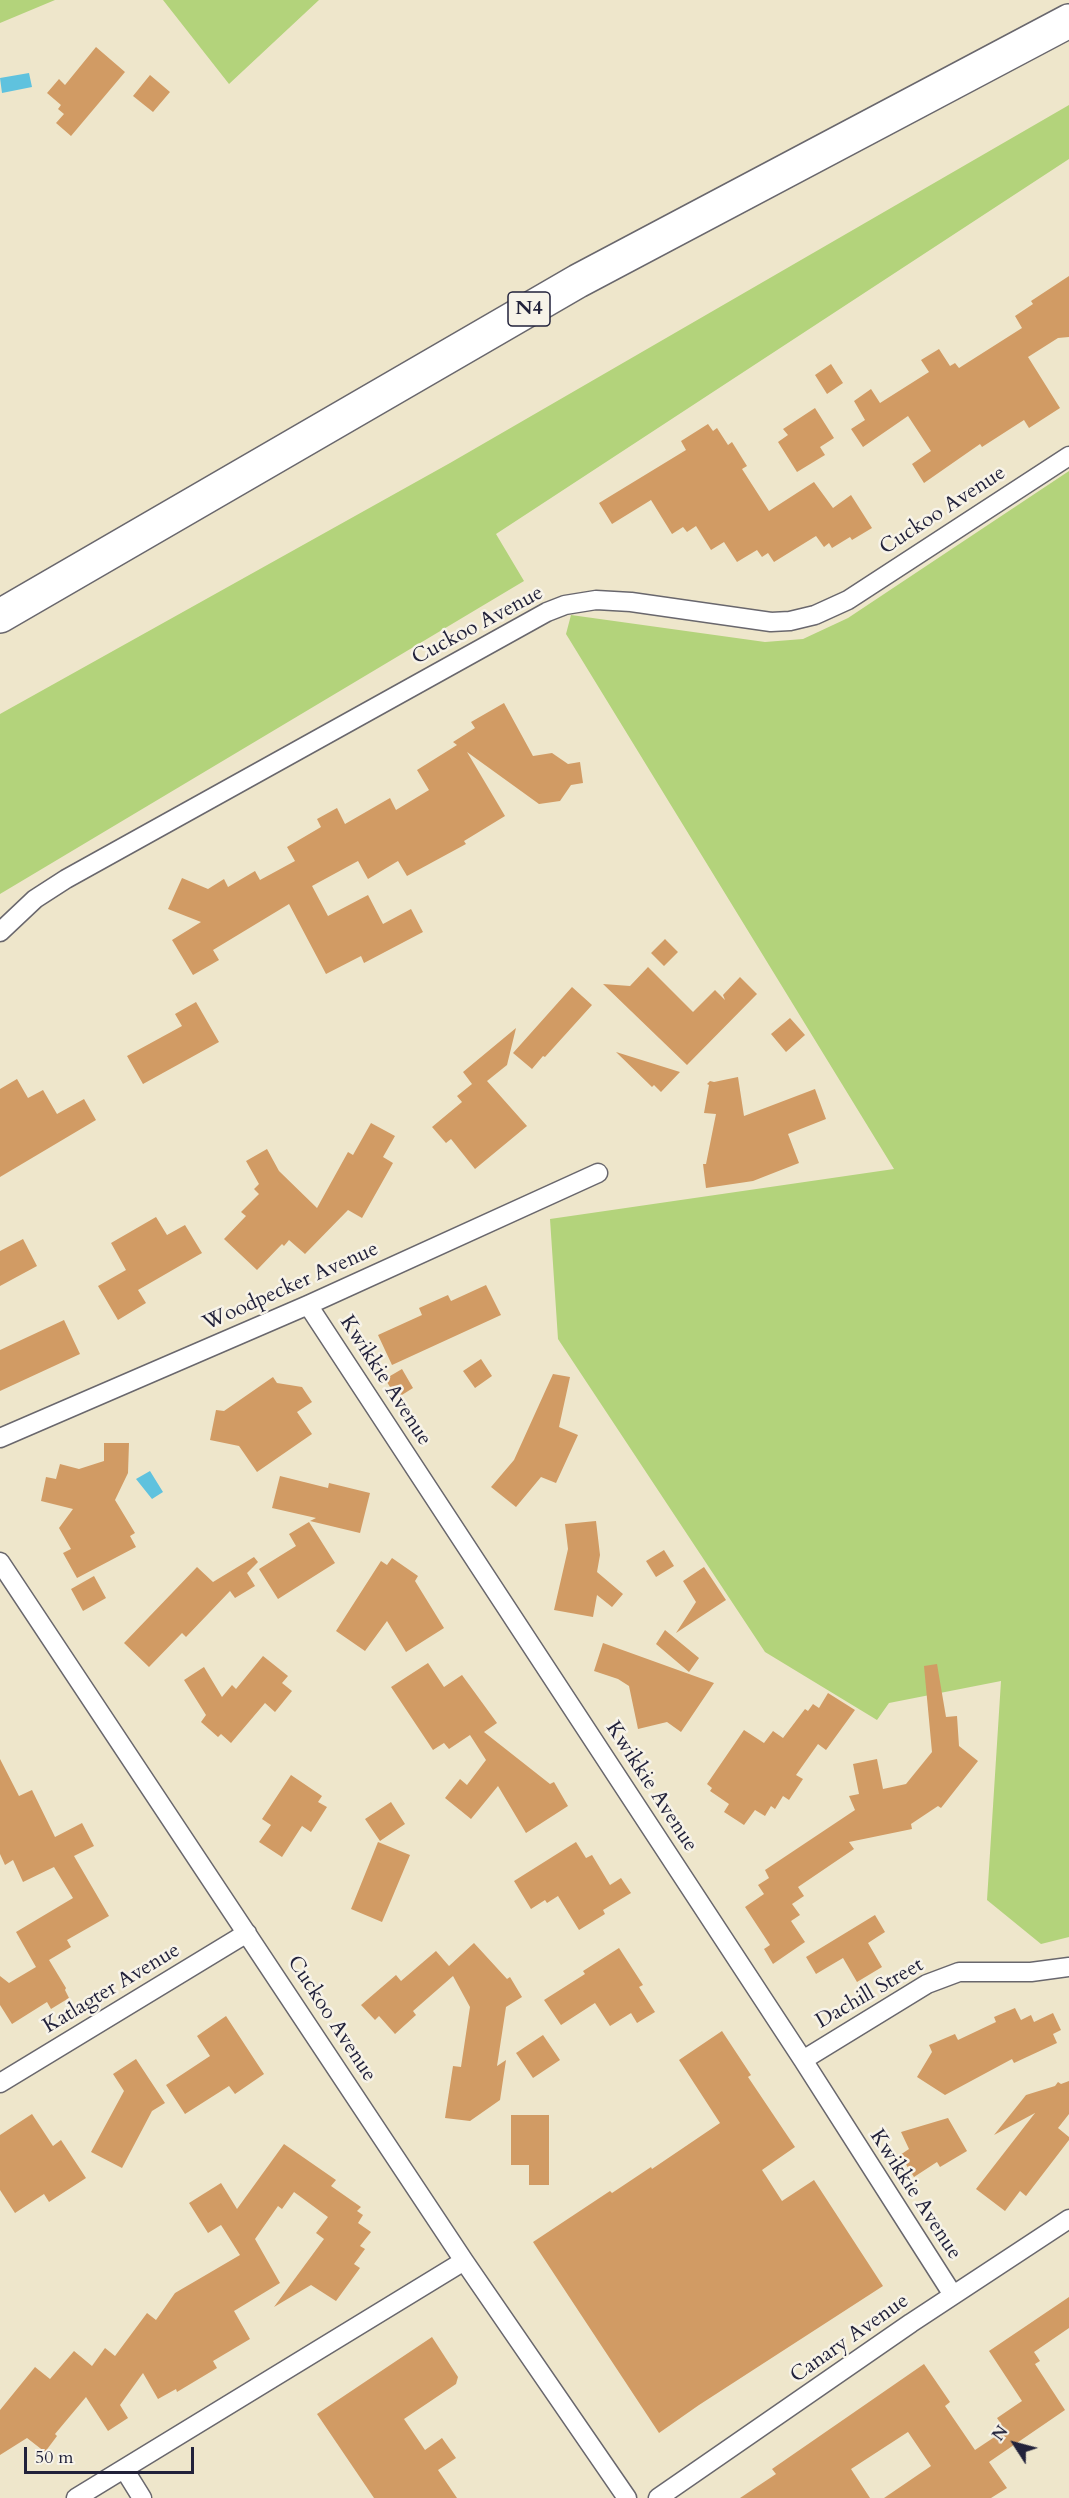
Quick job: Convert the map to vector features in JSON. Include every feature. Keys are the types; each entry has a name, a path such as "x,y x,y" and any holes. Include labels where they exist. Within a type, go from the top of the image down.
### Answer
{"highway":[{"name":"N4","path":"0,616 578,281 1069,21"}],"street":[{"name":"Cuckoo Avenue","path":"0,932 35,899 66,879 547,612 566,605 596,600 631,602 771,622 790,621 815,615 866,588 1069,456"},
{"name":"Woodpecker Avenue","path":"0,1438 309,1305 598,1173"},
{"name":"Kwikkie Avenue","path":"309,1305 803,2060 953,2295"},
{"name":"Cuckoo Avenue","path":"0,1562 464,2261 627,2498"},
{"name":"Katlagter Avenue","path":"0,2083 248,1933"},
{"name":"Dachill Street","path":"803,2060 927,1984 959,1972 1030,1972 1069,1967"},
{"name":"Canary Avenue","path":"658,2498 953,2295 1069,2219"},
{"path":"76,2498 464,2261"},
{"path":"124,2469 142,2498"}],"green space":[{"path":"0,0 55,0 0,23"},
{"path":"163,0 319,0 229,84"},
{"path":"1069,105 1069,159 496,534 524,581 0,894 0,714 450,463"},
{"path":"1069,471 1069,1937 1041,1944 987,1900 1001,1681 889,1703 877,1720 765,1652 558,1339 550,1219 894,1169 566,634 571,615 765,642 803,639 848,618"}],"water":[{"path":"29,73 32,87 2,93 0,78"},
{"path":"150,1471 163,1492 152,1499 136,1479"}],"building":[{"path":"96,47 125,72 71,136 56,123 64,114 58,109 61,105 47,93 59,79 65,85"},
{"path":"150,75 170,92 153,112 133,96"},
{"path":"1069,276 1069,337 1058,338 1028,357 1060,408 1029,428 1024,420 982,447 980,444 924,483 912,464 931,451 908,416 863,447 851,429 865,420 854,401 871,389 880,403 929,372 921,360 939,349 950,366 955,363 959,368 1022,328 1015,316 1033,304 1031,301"},
{"path":"831,364 843,383 827,394 815,375"},
{"path":"815,408 834,438 820,447 825,455 797,472 778,442 788,435 783,429"},
{"path":"708,424 713,431 717,428 728,445 732,442 747,466 742,469 769,511 814,482 833,508 851,495 872,528 832,548 829,543 824,547 816,536 774,562 768,553 762,557 757,550 737,562 724,542 711,550 696,526 687,532 683,527 672,534 651,500 612,524 599,503 686,450 681,441"},
{"path":"504,703 533,756 552,753 568,764 580,762 583,783 571,785 560,801 539,804 467,752 505,816 464,841 466,844 407,876 398,861 368,879 358,861 312,886 328,916 368,895 383,924 411,909 423,932 364,963 361,956 326,974 289,904 213,950 219,960 193,975 172,940 201,922 168,909 182,878 208,889 224,879 228,887 255,871 260,880 295,861 287,847 321,827 317,819 337,808 345,824 390,798 396,810 429,790 417,770 457,745 453,742 475,728 471,722"},
{"path":"665,939 678,952 664,966 651,953"},
{"path":"648,967 693,1012 715,990 725,1000 723,995 740,977 757,994 687,1065 603,984 630,986"},
{"path":"572,987 592,1005 532,1069 513,1053"},
{"path":"196,1002 219,1042 143,1084 127,1056 182,1026 175,1014"},
{"path":"790,1018 805,1035 786,1052 771,1034"},
{"path":"516,1028 507,1065 487,1081 527,1126 475,1169 451,1139 446,1143 432,1127 462,1102 457,1096 472,1084 463,1072"},
{"path":"616,1052 680,1072 661,1092 654,1085 652,1087"},
{"path":"738,1077 744,1116 815,1089 826,1119 788,1134 799,1163 753,1181 706,1188 703,1164 706,1164 716,1114 704,1113 709,1085 707,1084 710,1081"},
{"path":"17,1079 28,1098 43,1090 57,1114 84,1099 96,1120 0,1177 0,1089"},
{"path":"371,1123 395,1136 383,1157 393,1163 362,1218 348,1210 305,1254 289,1240 284,1246 282,1244 257,1270 224,1239 246,1216 241,1212 259,1194 254,1189 259,1184 246,1161 267,1149 279,1171 317,1208 348,1152 353,1155"},
{"path":"156,1217 167,1235 185,1225 202,1253 138,1290 146,1303 118,1320 98,1286 126,1270 111,1243"},
{"path":"23,1239 37,1266 0,1286 0,1251"},
{"path":"486,1285 501,1315 392,1365 378,1335 422,1315 419,1308 448,1295 451,1301"},
{"path":"64,1320 80,1354 0,1391 0,1350"},
{"path":"481,1359 492,1376 475,1388 463,1371"},
{"path":"402,1369 413,1388 397,1398 385,1379"},
{"path":"553,1374 570,1377 559,1427 578,1435 556,1483 541,1477 516,1507 491,1487 514,1460"},
{"path":"273,1377 277,1383 302,1387 312,1402 297,1412 312,1434 257,1472 239,1446 210,1440 216,1410 224,1411"},
{"path":"104,1443 129,1443 128,1473 115,1500 135,1533 130,1536 136,1547 77,1578 63,1553 71,1549 59,1528 73,1509 41,1501 46,1477 56,1479 60,1464 79,1469 104,1461"},
{"path":"280,1476 328,1488 329,1483 370,1493 360,1533 310,1521 316,1518 272,1508"},
{"path":"596,1521 600,1555 597,1572 623,1594 612,1607 597,1595 593,1617 554,1610 568,1549 565,1524"},
{"path":"309,1522 335,1563 278,1599 259,1569 296,1546 289,1534"},
{"path":"664,1550 674,1566 656,1577 646,1561"},
{"path":"254,1557 258,1562 247,1573 255,1586 235,1598 230,1591 186,1637 182,1633 149,1667 124,1643 197,1567 213,1582"},
{"path":"392,1558 418,1576 415,1581 444,1628 406,1652 387,1621 365,1651 336,1631 381,1561 387,1565"},
{"path":"704,1567 726,1600 676,1633 696,1602 683,1581"},
{"path":"94,1576 106,1598 83,1611 71,1589"},
{"path":"665,1630 699,1658 689,1672 656,1644"},
{"path":"603,1643 714,1683 681,1732 667,1722 638,1729 629,1686 618,1679 594,1671"},
{"path":"263,1656 288,1676 282,1683 292,1691 275,1712 265,1703 231,1743 221,1734 218,1737 201,1722 206,1715 184,1680 204,1667 222,1697 232,1685 236,1689"},
{"path":"428,1663 444,1687 462,1675 497,1723 484,1732 550,1784 554,1782 568,1806 526,1833 498,1786 471,1819 445,1798 460,1779 467,1785 486,1760 470,1735 449,1749 444,1743 433,1750 391,1687"},
{"path":"937,1664 946,1717 957,1716 959,1746 978,1761 941,1808 938,1806 911,1824 912,1829 849,1842 854,1849 798,1887 804,1896 792,1904 800,1915 791,1921 805,1942 773,1964 764,1949 770,1945 745,1907 764,1894 758,1885 769,1878 765,1870 855,1810 849,1796 859,1794 853,1764 877,1759 883,1789 906,1784 932,1752 924,1666"},
{"path":"828,1693 855,1710 826,1750 818,1744 796,1775 803,1779 789,1800 783,1796 775,1809 771,1806 765,1816 755,1810 744,1825 724,1812 729,1804 710,1791 712,1788 707,1784 744,1730 764,1743 773,1731 783,1738 805,1709 808,1711 813,1704 819,1708"},
{"path":"0,1759 19,1796 32,1790 55,1837 82,1823 94,1846 74,1856 109,1916 67,1940 71,1947 49,1960 66,1988 69,1998 51,2009 47,2002 12,2024 0,2005 0,1976 9,1983 36,1967 16,1932 73,1898 54,1867 23,1882 13,1860 5,1865 0,1854"},
{"path":"291,1775 322,1796 318,1802 327,1807 311,1832 302,1826 282,1857 259,1842 271,1825 262,1819"},
{"path":"391,1802 405,1824 380,1841 365,1819"},
{"path":"378,1842 410,1855 382,1922 351,1909"},
{"path":"576,1842 586,1858 592,1855 610,1885 621,1878 631,1893 603,1910 605,1914 579,1930 558,1896 547,1903 545,1900 531,1909 514,1881"},
{"path":"875,1915 885,1932 868,1943 882,1967 857,1982 843,1958 816,1974 806,1957"},
{"path":"474,1943 507,1979 510,1977 522,1997 506,2007 497,2066 506,2060 500,2100 470,2121 445,2118 453,2066 461,2067 470,2007 453,1976 413,2011 416,2015 395,2034 379,2016 375,2020 361,2005 396,1975 401,1981 436,1951 449,1966"},
{"path":"619,1948 643,1985 639,1987 655,2012 637,2023 631,2013 610,2026 595,2003 561,2025 544,2000 585,1974 583,1971"},
{"path":"1015,2008 1021,2020 1031,2015 1034,2022 1053,2013 1061,2030 1053,2034 1057,2043 1014,2063 1012,2059 945,2095 917,2077 932,2052 929,2045 955,2034 958,2040 996,2022 994,2017"},
{"path":"226,2016 264,2074 235,2094 229,2086 185,2114 166,2085 210,2056 197,2036"},
{"path":"722,2031 751,2075 748,2077 795,2147 762,2170 782,2201 814,2180 883,2286 659,2433 533,2242 610,2191 612,2193 651,2167 652,2169 720,2123 679,2060"},
{"path":"543,2035 560,2060 533,2078 516,2053"},
{"path":"136,2059 165,2103 152,2111 122,2168 91,2152 124,2091 113,2074"},
{"path":"1069,2081 1069,2114 1058,2128 1069,2137 1069,2140 1026,2196 1020,2191 1005,2211 976,2189 1035,2113 994,2135 1026,2095 1055,2086 1058,2082 1061,2084"},
{"path":"32,2114 53,2146 61,2140 86,2178 49,2202 44,2194 15,2213 0,2190 0,2135"},
{"path":"511,2115 549,2115 549,2185 529,2185 529,2165 511,2165"},
{"path":"948,2118 967,2151 940,2167 937,2162 914,2177 900,2155 909,2149 901,2132"},
{"path":"284,2144 336,2180 331,2186 361,2207 357,2211 363,2215 358,2223 371,2232 360,2246 365,2249 354,2264 360,2268 336,2301 311,2285 274,2307 324,2239 316,2233 328,2217 294,2192 282,2209 278,2206 255,2239 280,2283 234,2311 250,2339 213,2361 217,2368 177,2392 176,2389 158,2399 143,2373 120,2405 128,2418 108,2431 86,2397 55,2434 57,2436 45,2452 27,2438 0,2455 0,2410 35,2367 50,2379 74,2351 92,2366 105,2348 115,2356 147,2313 156,2320 175,2293 240,2255 221,2225 208,2233 189,2203 221,2183 237,2209"},
{"path":"1069,2297 1069,2328 1034,2352 1040,2361 1035,2364 1065,2410 989,2462 1007,2488 991,2498 884,2498 931,2466 908,2432 851,2469 870,2498 740,2498 776,2474 772,2469 924,2364 950,2402 945,2406 975,2450 1005,2430 997,2418 1022,2401 989,2351"},
{"path":"432,2337 458,2377 456,2384 404,2419 425,2450 442,2438 456,2458 438,2470 457,2498 374,2498 317,2414"}]}
